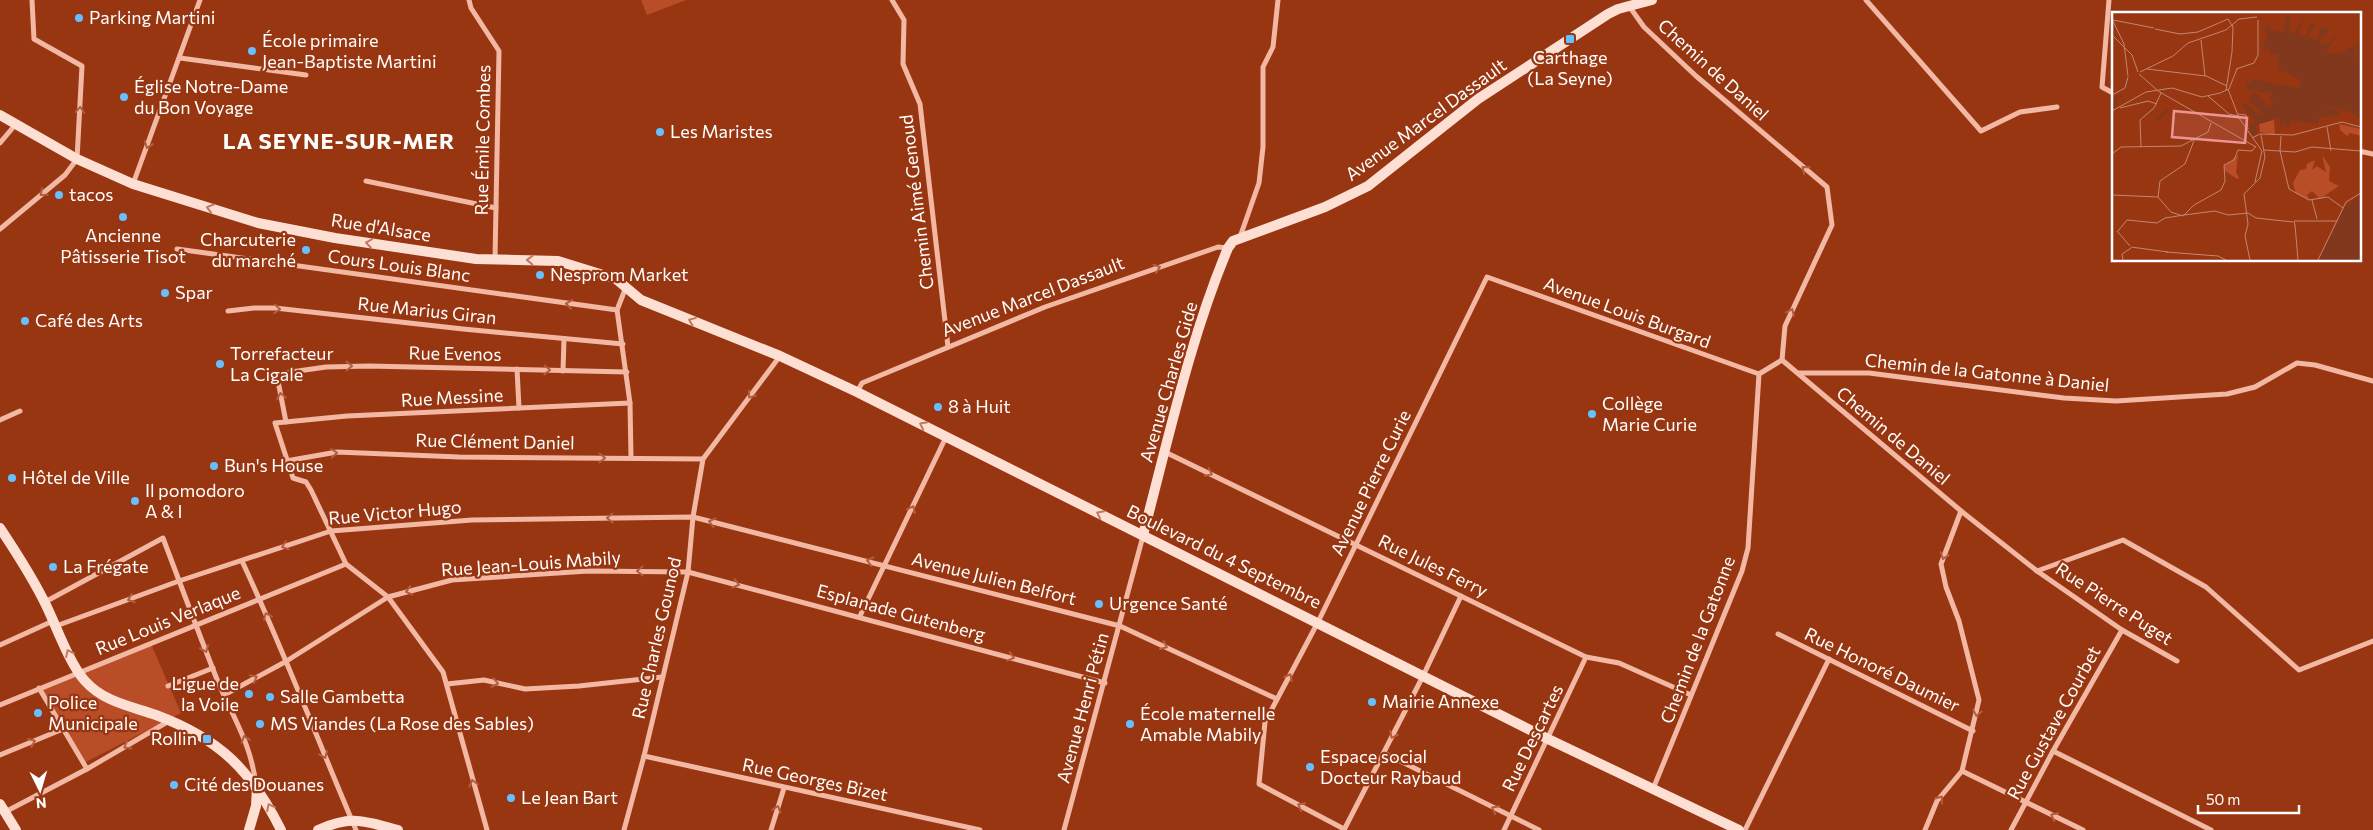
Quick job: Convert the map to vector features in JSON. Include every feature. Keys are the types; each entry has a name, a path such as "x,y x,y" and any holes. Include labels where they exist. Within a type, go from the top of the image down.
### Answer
{"street":[{"path":"0,229 64,175 77,158 82,66 34,39 32,0"},
{"path":"133,184 200,0"},
{"name":"Rue Émile Combes","path":"469,0 471,8 498,51 495,259"},
{"name":"Chemin Aimé Genoud","path":"892,0 904,20 902,64 920,104 948,347"},
{"path":"1234,242 1259,183 1263,147 1263,67 1273,47 1278,0"},
{"name":"Avenue Marcel Dassault","path":"857,392 862,383 1045,307 1234,242 1325,207 1368,186 1478,99 1608,14 1628,3 1652,0"},
{"path":"1866,0 1981,131 2020,112 2057,107"},
{"path":"2109,0 2102,87 2112,93"},
{"name":"Chemin de Daniel","path":"1628,3 1644,27 1696,76 1826,187 1832,225 1785,326 1782,360 1961,511 2037,570"},
{"path":"180,58 306,75"},
{"name":"Rue d'Alsace","path":"0,115 77,158 133,184 258,223 335,238 476,259 558,261 616,279 641,300 780,356"},
{"path":"0,142 16,124"},
{"path":"2360,151 2373,154"},
{"path":"366,181 496,208"},
{"name":"Avenue Charles Gide","path":"1143,535 1206,309 1234,242"},
{"name":"Cours Louis Blanc","path":"177,249 617,310"},
{"name":"Avenue Louis Burgard","path":"1486,276 1759,374"},
{"name":"Avenue Pierre Curie","path":"1344,830 1259,784 1265,722 1318,622 1486,276"},
{"path":"626,287 617,310 630,403 631,458"},
{"name":"Rue Marius Giran","path":"228,311 276,308 623,344"},
{"path":"563,371 564,339"},
{"name":"Boulevard du 4 Septembre","path":"780,356 857,392 1548,739 1739,830"},
{"name":"Rue Charles Gounod","path":"624,830 644,756 688,572 693,517 703,459 780,356"},
{"path":"1759,374 1782,360"},
{"name":"Chemin de la Gatonne à Daniel","path":"1799,373 1868,373 2064,398 2116,400 2241,392 2255,387 2297,363 2315,365 2373,381"},
{"name":"Rue Evenos","path":"286,422 278,381 284,373 326,367 369,366 627,372"},
{"path":"517,370 519,408"},
{"name":"Chemin de la Gatonne","path":"1653,789 1742,570 1748,548 1759,374"},
{"name":"Rue Messine","path":"286,460 275,424 346,416 630,403"},
{"path":"0,420 20,411"},
{"path":"860,616 946,437"},
{"name":"Rue Clément Daniel","path":"286,460 337,452 459,457 703,459"},
{"name":"Rue Jules Ferry","path":"1165,452 1586,657 1619,663 1692,695"},
{"path":"286,460 293,478 306,482 346,564 388,597 443,672 487,830"},
{"path":"1925,830 1937,801 1962,772 1979,700 1959,622 1946,587 1941,564 1961,511"},
{"name":"Avenue Julien Belfort","path":"693,517 1120,626 1277,699"},
{"name":"Rue Victor Hugo","path":"0,644 179,580 331,531 472,520 693,517"},
{"path":"0,528 45,603 78,672 84,680 110,700 169,721 207,739 223,751 257,786 281,830"},
{"name":"Avenue Henri Pétin","path":"1064,830 1105,683 1143,535"},
{"path":"45,603 163,538 195,625 224,695 242,729 253,762 257,786 256,806 249,830"},
{"path":"2037,570 2123,540 2206,587 2299,670 2373,641"},
{"path":"242,561 260,599 356,830"},
{"name":"Rue Louis Verlaque","path":"0,705 346,564"},
{"name":"Rue Pierre Puget","path":"2037,570 2122,630 2177,661"},
{"name":"Rue Jean-Louis Mabily","path":"224,695 285,662 388,597 452,580 588,571 688,572"},
{"name":"Esplanade Gutenberg","path":"688,572 860,616 1105,683"},
{"path":"1344,830 1423,676 1461,596"},
{"name":"Rue Gustave Courbet","path":"2011,830 2025,801 2122,630"},
{"name":"Rue Honoré Daumier","path":"1778,634 1973,731"},
{"name":"Rue Descartes","path":"1504,830 1586,657"},
{"path":"1745,830 1829,659"},
{"path":"168,686 213,668"},
{"path":"447,684 484,680 524,689 579,686 662,677"},
{"path":"39,688 87,770"},
{"path":"16,830 2,808 87,770 169,721"},
{"path":"0,755 63,729"},
{"path":"2053,751 2211,830"},
{"path":"1384,753 1539,830"},
{"name":"Rue Georges Bizet","path":"644,756 980,830"},
{"path":"1962,772 2082,830"},
{"path":"770,830 784,788"},
{"path":"318,830 339,821 352,820 398,830"}],"shaded area":[{"path":"641,0 686,0 647,15"},
{"path":"151,644 181,713 84,763 39,688"}],"place":[{"name":"Parking Martini","path":"79,18"},
{"name":"Carthage (La Seyne)","path":"1570,39"},
{"name":"École primaire Jean-Baptiste Martini","path":"252,51"},
{"name":"Église Notre-Dame du Bon Voyage","path":"124,97"},
{"name":"Les Maristes","path":"660,132"},
{"name":"tacos","path":"59,195"},
{"name":"Ancienne Pâtisserie Tisot","path":"123,217"},
{"name":"Charcuterie du marché","path":"306,250"},
{"name":"Nesprom Market","path":"540,275"},
{"name":"Spar","path":"165,293"},
{"name":"Café des Arts","path":"25,321"},
{"name":"Torrefacteur La Cigale","path":"220,364"},
{"name":"8 à Huit","path":"938,407"},
{"name":"Collège Marie Curie","path":"1592,414"},
{"name":"Bun's House","path":"214,466"},
{"name":"Hôtel de Ville","path":"12,478"},
{"name":"Il pomodoro A & I","path":"135,501"},
{"name":"La Frégate","path":"53,567"},
{"name":"Urgence Santé","path":"1099,604"},
{"name":"Ligue de la Voile","path":"249,694"},
{"name":"Salle Gambetta","path":"270,697"},
{"name":"Mairie Annexe","path":"1372,702"},
{"name":"Police Municipale","path":"38,713"},
{"name":"MS Viandes (La Rose des Sables)","path":"260,724"},
{"name":"École maternelle Amable Mabily","path":"1130,724"},
{"name":"Rollin","path":"207,739"},
{"name":"Espace social Docteur Raybaud","path":"1310,767"},
{"name":"Cité des Douanes","path":"174,785"},
{"name":"Le Jean Bart","path":"511,798"}],"district":[{"name":"LA SEYNE-SUR-MER","path":"339,141"}]}
